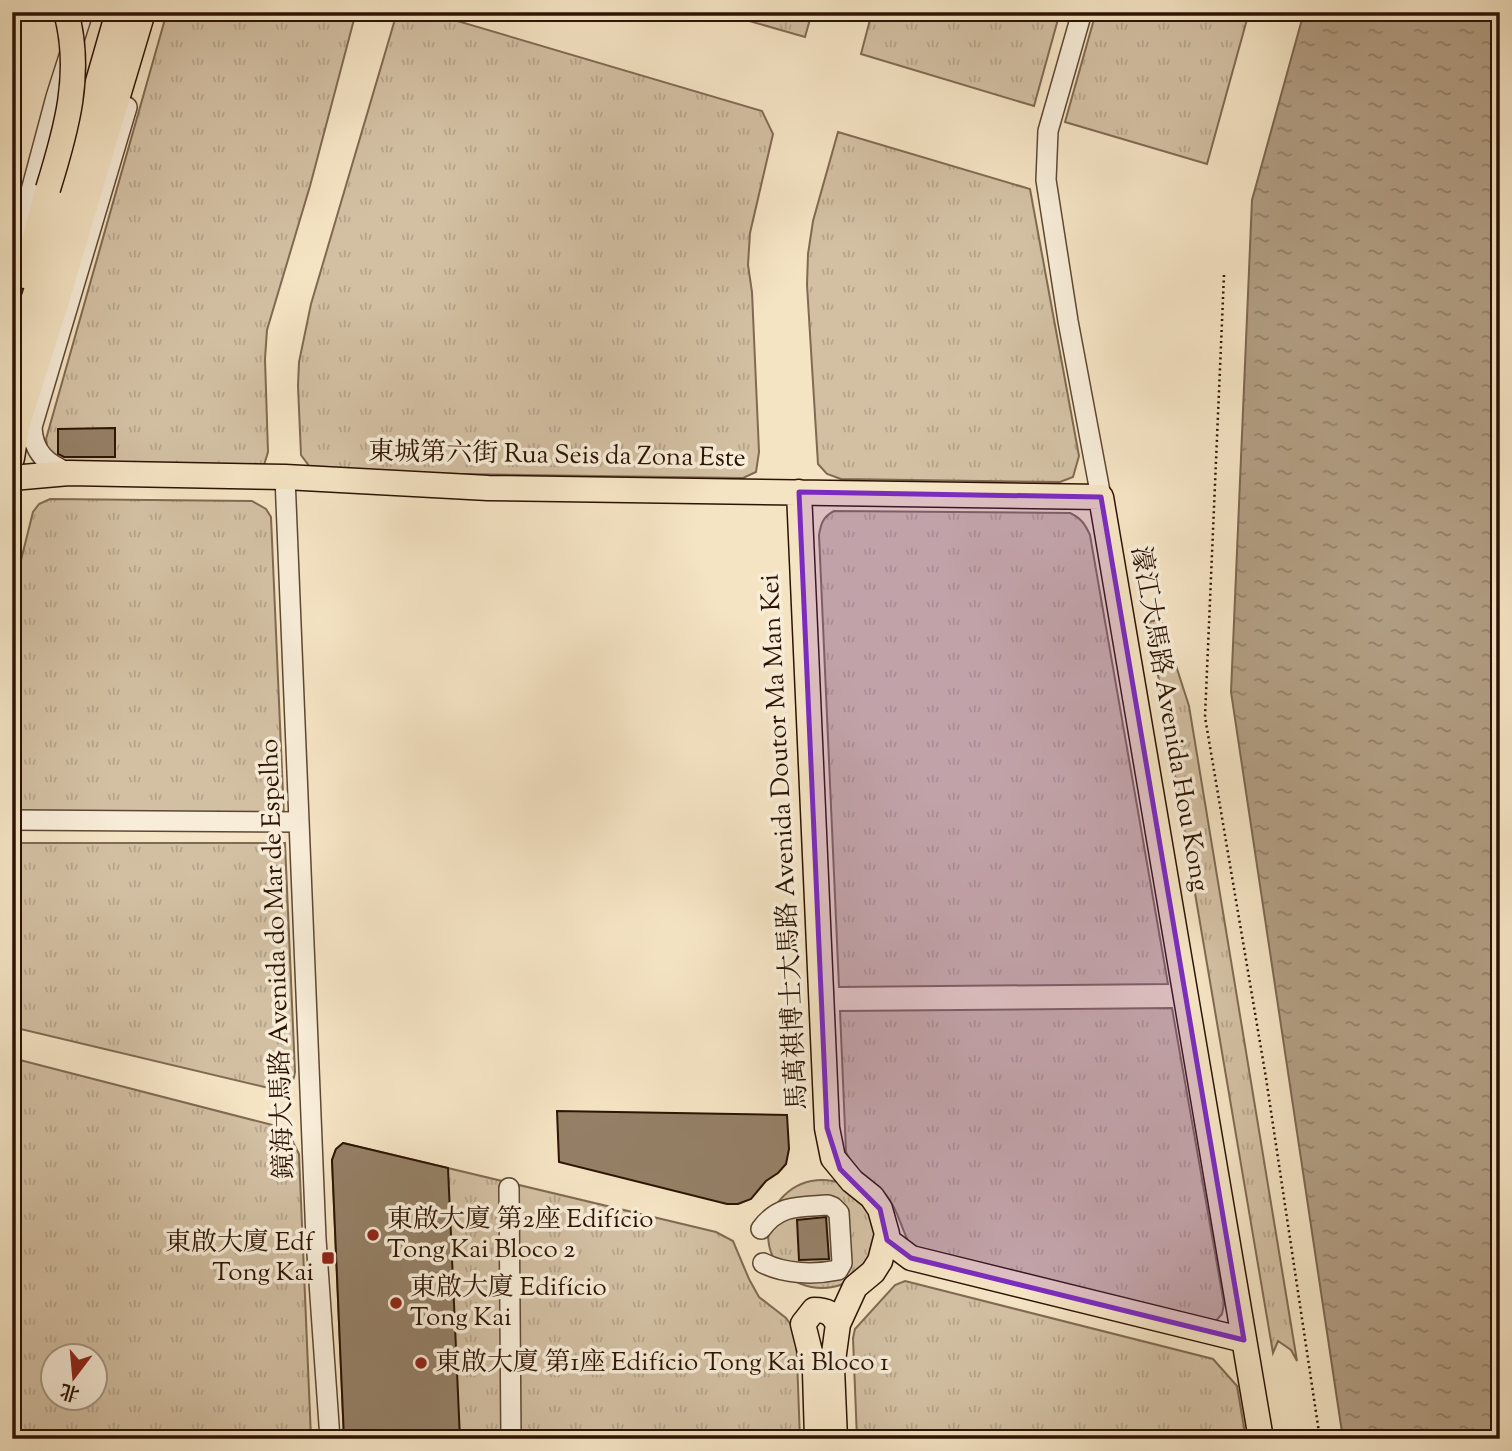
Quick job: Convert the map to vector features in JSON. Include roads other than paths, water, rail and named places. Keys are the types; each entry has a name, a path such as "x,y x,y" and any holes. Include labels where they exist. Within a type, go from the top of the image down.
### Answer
{"main road":[{"path":"12,320 66,129 73,94 73,62 66,12"},
{"path":"12,366 54,235 118,12"},
{"path":"12,458 17,426 143,12"},
{"name":"東城第六街 Rua Seis da Zona Este","path":"12,478 68,473 285,477 488,488 1101,497"},
{"name":"馬萬祺博士大馬路 Avenida Doutor Ma Man Kei","path":"799,492 827,1128 834,1158 852,1181 867,1191 880,1209 887,1240"},
{"name":"濠江大馬路 Avenida Hou Kong","path":"1101,497 1261,1439"},
{"path":"835,1439 832,1368 838,1324 855,1287 873,1272 887,1240 911,1258 1244,1340"},
{"path":"817,1439 815,1372 803,1324 814,1310 824,1310 833,1314 838,1324"}],"street":[{"path":"12,262 56,97 83,12"},
{"name":"濠江大馬路 Avenida Hou Kong","path":"1082,12 1048,131 1045,155 1046,180 1068,321 1101,497"},
{"path":"68,473 51,465 40,454 34,442 33,427 137,74"},
{"name":"鏡海大馬路 Avenida do Mar de Espelho","path":"285,477 316,1239 330,1439"},
{"path":"12,820 299,821"},
{"path":"509,1188 511,1439"},
{"path":"761,1229 771,1217 792,1208 828,1205 839,1213 842,1263 838,1270 802,1272 775,1269 763,1263"}],"water":[{"path":"1304,12 1500,12 1500,1439 1343,1439 1231,692 1252,200"}],"place":[{"name":"東啟大廈 第2座 Edifício Tong Kai Bloco 2","path":"373,1235"},
{"name":"東啟大廈 Edf Tong Kai","path":"328,1258"},
{"name":"東啟大廈 Edifício Tong Kai","path":"396,1303"},
{"name":"東啟大廈 第1座 Edifício Tong Kai Bloco 1","path":"421,1363"}]}
